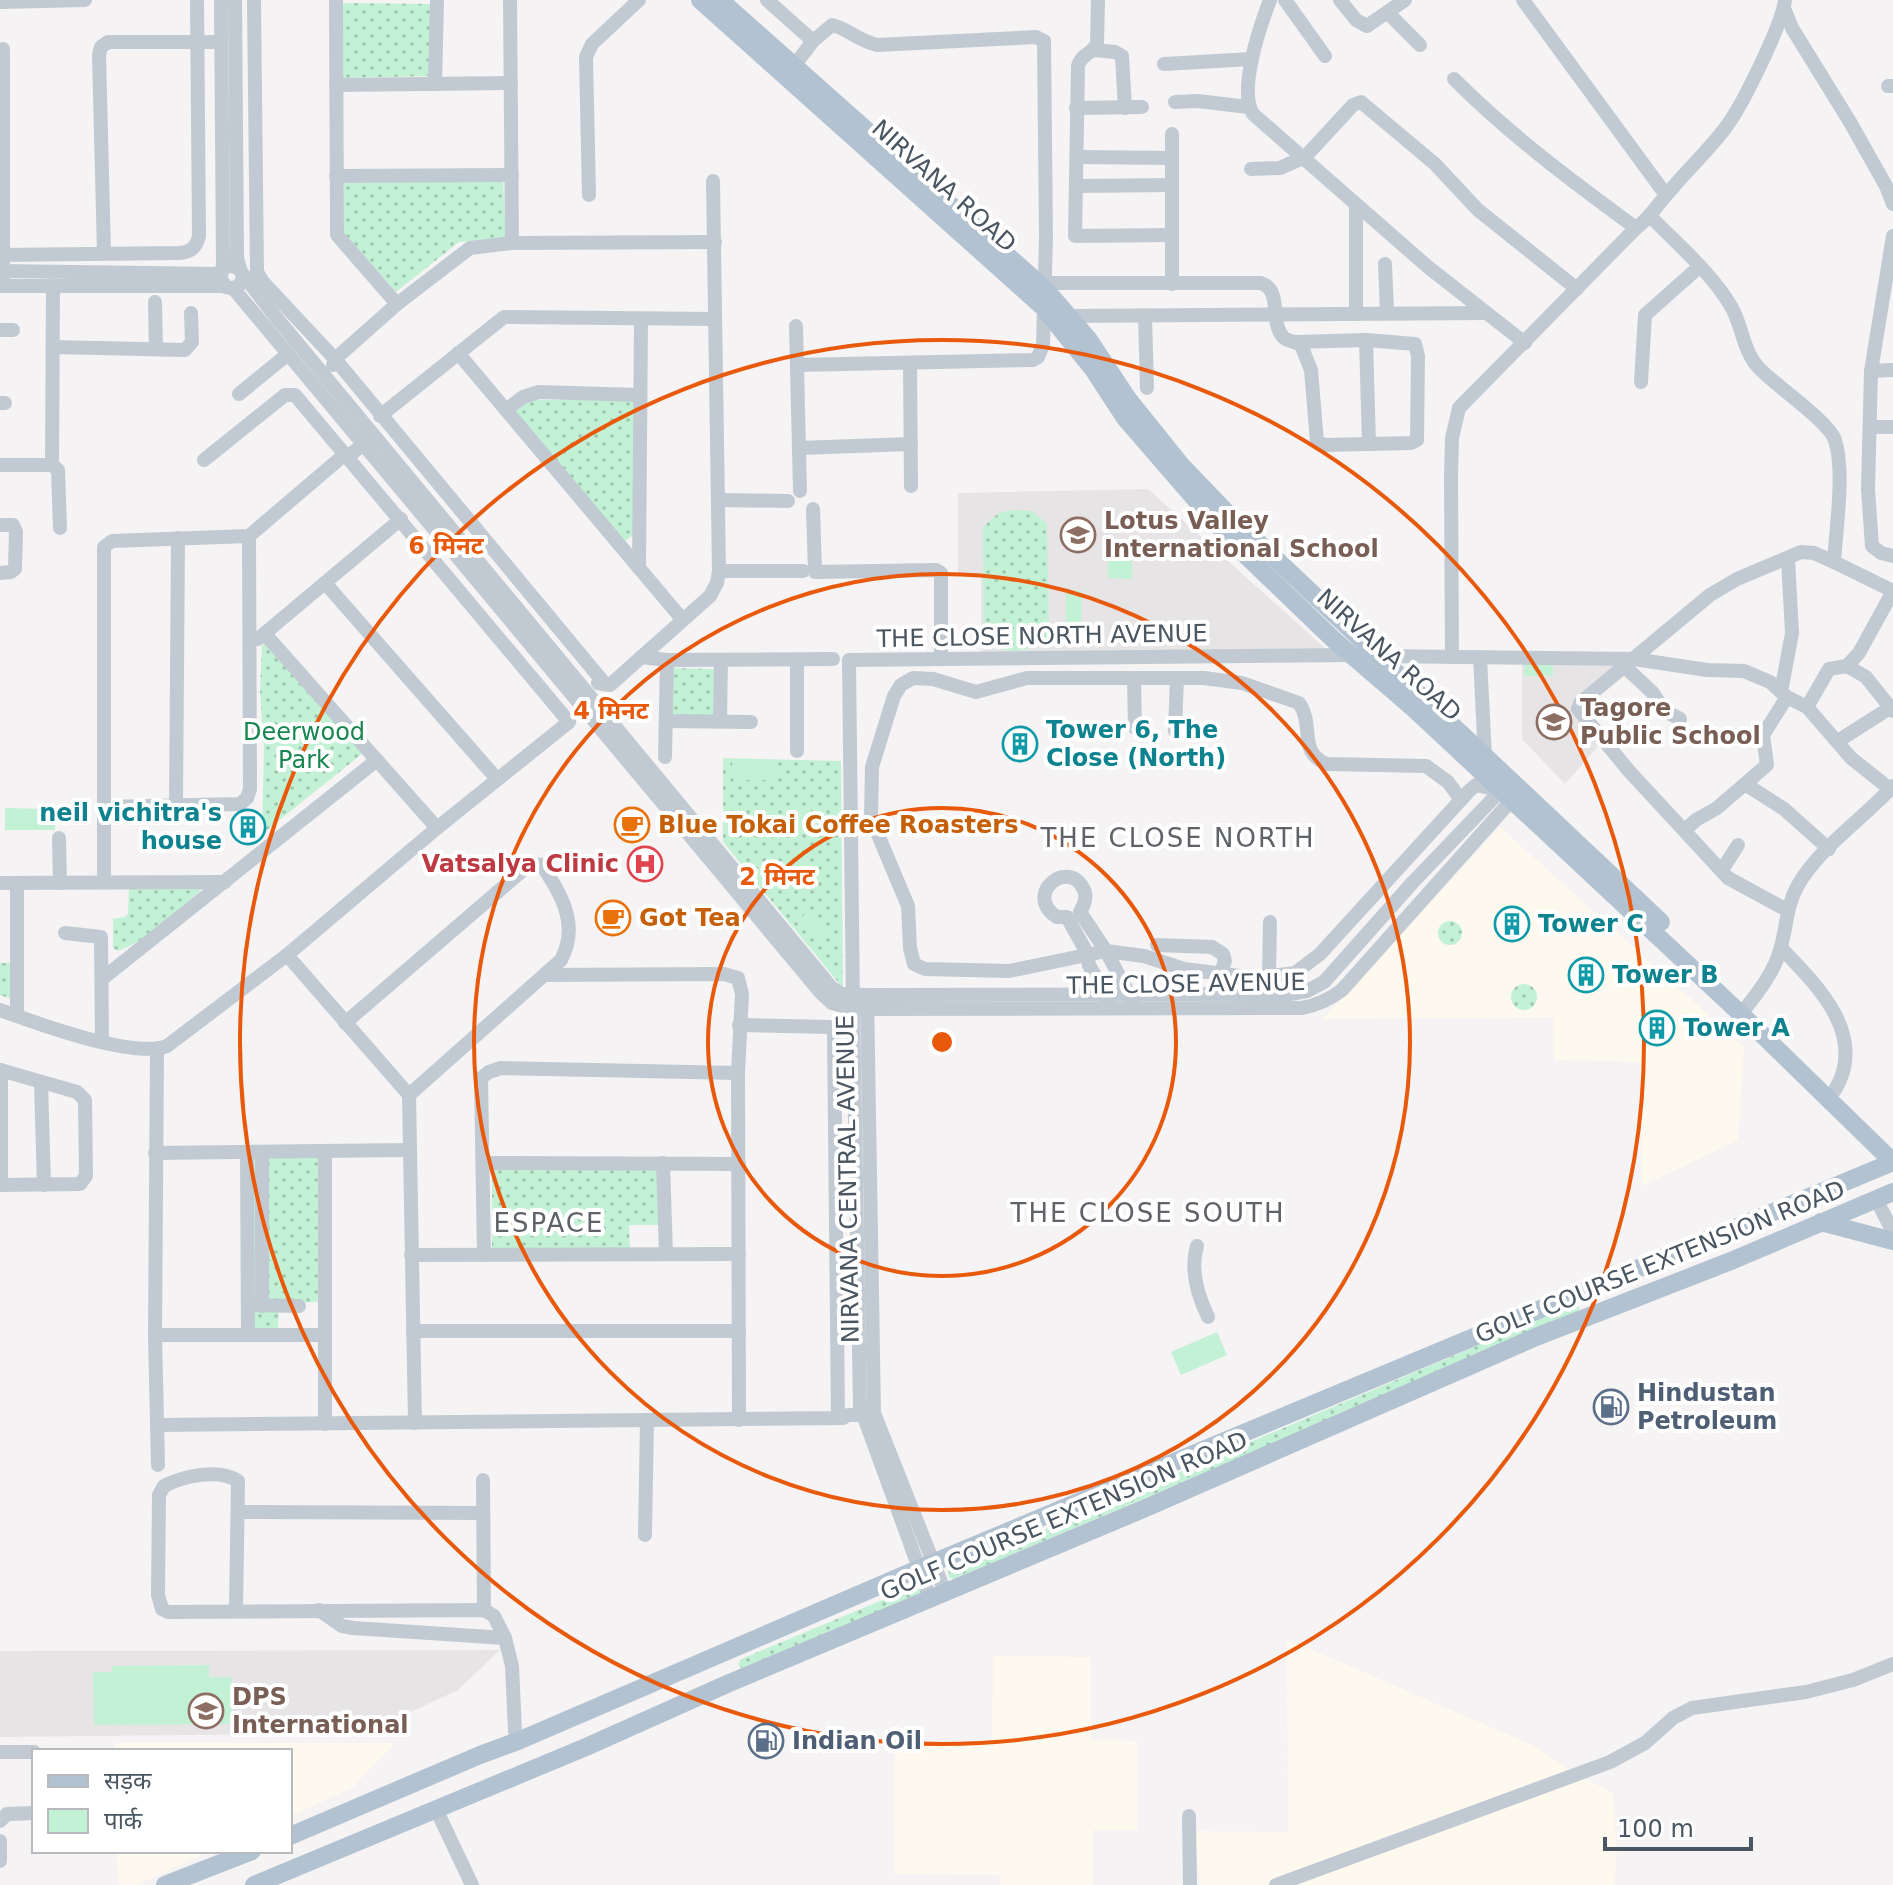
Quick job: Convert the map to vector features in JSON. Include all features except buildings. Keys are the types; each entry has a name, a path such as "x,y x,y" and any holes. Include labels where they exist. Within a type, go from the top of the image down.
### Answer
{"main road":[{"name":"NIRVANA ROAD","path":"700,0 1044,293 1125,418 1234,544 1335,641 1508,789 1835,1090 1893,1149"},
{"name":"NIRVANA ROAD","path":"720,0 1069,316 1128,399 1181,465 1231,517 1485,758 1508,789"},
{"name":"NIRVANA ROAD","path":"1745,1009 1893,1162"},
{"name":"GOLF COURSE EXTENSION ROAD","path":"292,1835 925,1566 1893,1162"},
{"name":"GOLF COURSE EXTENSION ROAD","path":"254,1885 1598,1313 1888,1195"},
{"path":"1773,1212 1782,1239"},
{"path":"1821,1222 1893,1241"},
{"path":"1587,1289 1598,1313"},
{"path":"165,1885 247,1853"}],"street":[{"path":"0,2 85,0"},
{"path":"5,255 179,253 188,252 196,246 199,236 197,0"},
{"path":"228,0 251,0 257,272 335,359 605,684 606,690 568,709 565,718"},
{"path":"225,279 221,42 228,0"},
{"path":"4,277 242,281 237,258 228,0"},
{"path":"336,0 337,235 397,304"},
{"path":"435,84 437,0"},
{"path":"510,0 512,243"},
{"path":"589,195 586,57 592,44 639,0"},
{"path":"767,0 813,41"},
{"path":"1098,0 1098,38 1094,50 1079,60 1075,236 1171,235"},
{"path":"1248,107 1252,59 1270,0"},
{"path":"1285,0 1325,56"},
{"path":"1340,0 1361,25 1372,24 1405,0"},
{"path":"1523,0 1666,195"},
{"path":"1452,657 1451,477 1455,421 1459,408 1636,228 1651,217 1731,119 1768,46 1784,4"},
{"path":"1784,4 1792,28 1850,122 1893,204"},
{"path":"1388,13 1420,45"},
{"path":"794,66 813,41 832,25 842,27 857,39 877,45 1036,37 1044,40 1042,351 1033,360 797,365"},
{"path":"104,253 101,47 108,42 221,42"},
{"path":"3,49 4,277"},
{"path":"1094,50 1115,52 1122,56 1125,108"},
{"path":"1164,64 1252,59"},
{"path":"198,61 221,61"},
{"path":"1454,79 1486,111 1566,177 1636,228"},
{"path":"336,85 511,83"},
{"path":"1175,102 1198,101 1248,107 1356,205 1525,343"},
{"path":"1251,169 1280,168 1305,157 1353,105 1358,102 1365,104 1435,164 1478,210 1577,289"},
{"path":"1076,108 1142,107"},
{"path":"1172,134 1172,284"},
{"path":"1077,157 1172,158"},
{"path":"336,176 512,175"},
{"path":"605,684 610,685 710,596 717,583 719,500 713,181"},
{"path":"1076,186 1172,185"},
{"path":"1356,205 1356,313"},
{"path":"1651,217 1731,305 1757,367 1831,432 1837,448 1839,489 1834,562"},
{"path":"1893,236 1886,313 1871,371 1868,489 1872,546 1881,553 1893,556"},
{"path":"335,359 397,304 470,248 512,243 715,242"},
{"path":"1385,264 1387,313"},
{"path":"1641,382 1645,315 1699,267"},
{"name":"NIRVANA CENTRAL AVENUE","path":"241,271 320,369 365,436"},
{"path":"4,277 53,285 225,279"},
{"name":"NIRVANA CENTRAL AVENUE","path":"225,279 288,354 365,436 585,701 831,987 860,1002 870,1420 938,1595"},
{"path":"1044,293 1172,284 1261,283 1271,289 1275,314 1284,339 1296,342 1366,340 1415,344 1418,356 1417,440 1411,443 1325,445 1317,442 1309,360 1305,349 1296,342"},
{"path":"52,465 53,285"},
{"path":"155,302 156,349"},
{"path":"53,347 185,350 192,342 191,313"},
{"path":"1069,316 1486,313"},
{"path":"1145,316 1147,388"},
{"path":"380,416 504,317 715,319"},
{"path":"639,568 641,319"},
{"path":"719,500 794,496 799,448 796,326"},
{"path":"1366,340 1369,444"},
{"path":"458,353 682,619"},
{"path":"239,394 288,354"},
{"path":"320,369 327,356 335,359"},
{"path":"910,363 911,486"},
{"path":"1871,371 1893,370"},
{"path":"506,410 523,397 539,392 639,395"},
{"path":"0,1010 102,1042 157,1050 167,1046 287,955 569,722 295,395 285,395 204,460"},
{"path":"1870,427 1893,427"},
{"path":"104,882 104,547 112,541 249,536 344,455 350,455 365,436"},
{"path":"799,448 911,444"},
{"path":"0,465 52,465 58,470 60,528"},
{"path":"1839,489 1868,489"},
{"path":"813,509 815,572 936,570 941,573 941,659"},
{"path":"251,644 401,519"},
{"path":"0,525 13,525 16,532 15,569 0,573"},
{"path":"104,807 240,804 247,798 250,789 249,536"},
{"path":"176,805 178,538"},
{"path":"1745,1009 1775,966 1787,910 1798,884 1892,787 1851,758 1807,707 1829,669 1847,666 1859,653 1893,591 1814,553 1801,552 1719,589 1580,703 1578,709 1629,771 1722,870 1737,884 1787,910"},
{"path":"1686,829 1767,765 1763,735 1784,694 1791,641 1788,559"},
{"path":"719,571 803,571"},
{"path":"325,583 497,779"},
{"path":"265,634 437,828"},
{"name":"THE CLOSE NORTH AVENUE","path":"860,1002 849,660 1353,655 1629,662 1744,671 1770,682 1807,707"},
{"path":"641,657 667,660 833,659"},
{"path":"1480,657 1485,758"},
{"path":"665,757 667,660"},
{"path":"720,721 721,660"},
{"path":"797,660 797,751"},
{"path":"1629,662 1665,711 1680,719"},
{"path":"1838,741 1892,708 1866,677 1847,666"},
{"path":"1461,800 1448,782 1426,766 1327,764 1316,760 1308,746 1304,710 1299,703 1242,683 1204,678 1027,678 976,692 933,679 913,678 901,685 894,696 872,767 871,818 908,906 914,964 925,969 1009,971 1106,951 1144,956 1167,965 1220,975 1255,978 1295,973 1320,954 1476,785 1508,789"},
{"path":"1134,678 1135,728"},
{"path":"1175,731 1177,678"},
{"path":"666,721 751,722"},
{"path":"102,979 377,760"},
{"path":"1745,784 1784,809 1829,849"},
{"name":"THE CLOSE AVENUE","path":"1259,1001 1307,991 1324,982 1413,882 1508,789"},
{"name":"THE CLOSE AVENUE","path":"860,1002 1259,1001 1302,1008 1314,1006 1342,990 1508,789"},
{"path":"59,838 60,883"},
{"path":"1722,870 1738,845"},
{"path":"345,1023 530,864 542,865 564,900 569,946 561,960 409,1095"},
{"path":"0,883 225,882"},
{"path":"17,883 17,1016"},
{"path":"1110,1002 1089,965 1073,914 1106,951 1133,1002"},
{"path":"1269,976 1270,922"},
{"path":"65,933 101,937 102,1042"},
{"path":"1157,945 1218,949 1225,961 1220,975"},
{"path":"1781,948 1818,986 1833,1007 1845,1054 1844,1074 1835,1090"},
{"path":"287,955 409,1095 415,1423"},
{"path":"0,960 18,961"},
{"path":"545,975 731,975 738,978 739,1420"},
{"path":"1307,991 1314,1006"},
{"path":"739,1025 830,1027 834,1030 840,1418"},
{"path":"157,1050 155,1335 158,1465"},
{"path":"484,1255 481,1078 489,1072 501,1068 738,1073"},
{"path":"0,1070 77,1092 85,1100 85,1181 80,1184 0,1185 0,1070"},
{"path":"41,1082 44,1185"},
{"path":"155,1153 410,1150"},
{"path":"325,1151 325,1424"},
{"path":"247,1152 255,1306"},
{"path":"248,1335 255,1306 262,1152"},
{"path":"484,1163 739,1164"},
{"path":"663,1163 666,1254"},
{"path":"1888,1195 1893,1232"},
{"path":"1197,1246 1197,1295 1208,1317"},
{"path":"411,1255 739,1254"},
{"path":"255,1306 299,1306"},
{"path":"413,1331 739,1331"},
{"path":"155,1335 325,1335"},
{"path":"157,1425 870,1420"},
{"path":"645,1535 647,1421"},
{"path":"236,1610 238,1481 232,1477 183,1477 160,1489 158,1585 162,1609 168,1612 484,1610 494,1616 505,1638 512,1666 518,1741"},
{"path":"483,1480 484,1610"},
{"path":"238,1512 483,1513"},
{"path":"319,1610 342,1626 353,1628 505,1638"},
{"path":"1276,1885 1610,1762 1645,1743 1673,1718 1692,1708 1806,1692 1853,1680 1893,1664"},
{"path":"0,1752 32,1752"},
{"path":"436,1809 472,1885"},
{"path":"0,1821 7,1814 32,1813"},
{"path":"1189,1816 1190,1885"},
{"path":"0,1841 0,1861"}],"shaded area":[{"name":"Lotus Valley International School","path":"1148,489 1327,650 981,652 981,577 958,576 958,493"},
{"name":"Tagore Public School","path":"1522,662 1617,662 1617,667 1571,704 1602,742 1565,784 1522,739"},
{"path":"1500,827 1744,1047 1738,1140 1642,1186 1640,1062 1554,1060 1553,1017 1323,1019"},
{"path":"1287,1639 1532,1745 1574,1773 1613,1793 1617,1852 1614,1885 1200,1885 1194,1831 1288,1832"},
{"name":"DPS International","path":"500,1650 458,1690 366,1733 0,1737 0,1651"},
{"path":"993,1656 1091,1657 1091,1740 1137,1741 1137,1830 1093,1830 1093,1885 1000,1885 1000,1875 894,1874 895,1743 992,1744"},
{"path":"114,1743 395,1743 352,1788 292,1815 292,1749 114,1749"},
{"path":"116,1853 207,1853 136,1885 119,1885"}],"green space":[{"path":"343,3 431,4 431,76 343,78"},
{"path":"503,180 506,240 459,242 396,292 344,233 344,183"},
{"path":"525,400 634,400 633,535 621,544 512,411"},
{"path":"1032,511 1047,524 1049,637 1026,649 1008,651 984,641 983,527 1000,512"},
{"path":"1108,540 1132,540 1132,579 1108,578"},
{"path":"1066,591 1082,591 1081,626 1066,627"},
{"name":"Deerwood Park","path":"269,643 363,753 262,834 264,750 260,691 262,645"},
{"path":"1524,663 1552,663 1553,676 1524,676"},
{"path":"670,668 715,669 715,715 670,715"},
{"path":"723,758 841,761 843,988 723,842"},
{"path":"732,761 775,761 775,780 733,780"},
{"path":"5,808 55,809 55,830 5,830"},
{"path":"129,884 205,887 153,931 118,951 113,948 113,919 128,914"},
{"path":"810,911 830,936 819,944 799,919"},
{"path":"1450,921 1461,928 1462,933 1455,944 1450,945 1439,938 1438,933 1445,922"},
{"path":"0,963 10,963 11,999 0,995"},
{"path":"1524,984 1533,988 1537,997 1533,1006 1524,1010 1515,1006 1511,997 1515,988"},
{"path":"318,1156 318,1302 279,1303 278,1331 252,1331 252,1158"},
{"path":"658,1168 660,1225 629,1225 630,1249 492,1249 492,1169"},
{"path":"1575,1304 1579,1311 1471,1360 954,1579 948,1577 949,1570"},
{"path":"1217,1332 1227,1355 1181,1375 1171,1352"},
{"path":"921,1584 922,1593 742,1669 738,1664 741,1659"},
{"path":"209,1665 209,1677 232,1677 232,1724 94,1725 93,1672 112,1672 112,1666"}],"place":[{"name":"Lotus Valley International School","path":"1078,535"},
{"name":"Tagore Public School","path":"1554,722"},
{"name":"Tower 6, The Close (North)","path":"1020,744"},
{"name":"Blue Tokai Coffee Roasters","path":"632,825"},
{"name":"neil vichitra's house","path":"248,827"},
{"name":"Vatsalya Clinic","path":"645,864"},
{"name":"Got Tea","path":"613,918"},
{"name":"Tower C","path":"1512,924"},
{"name":"Tower B","path":"1586,975"},
{"name":"Tower A","path":"1657,1028"},
{"name":"Hindustan Petroleum","path":"1611,1407"},
{"name":"DPS International","path":"206,1711"},
{"name":"Indian Oil","path":"766,1741"}],"district":[{"name":"THE CLOSE NORTH","path":"1178,838"},
{"name":"THE CLOSE SOUTH","path":"1148,1213"},
{"name":"ESPACE","path":"549,1223"}]}
